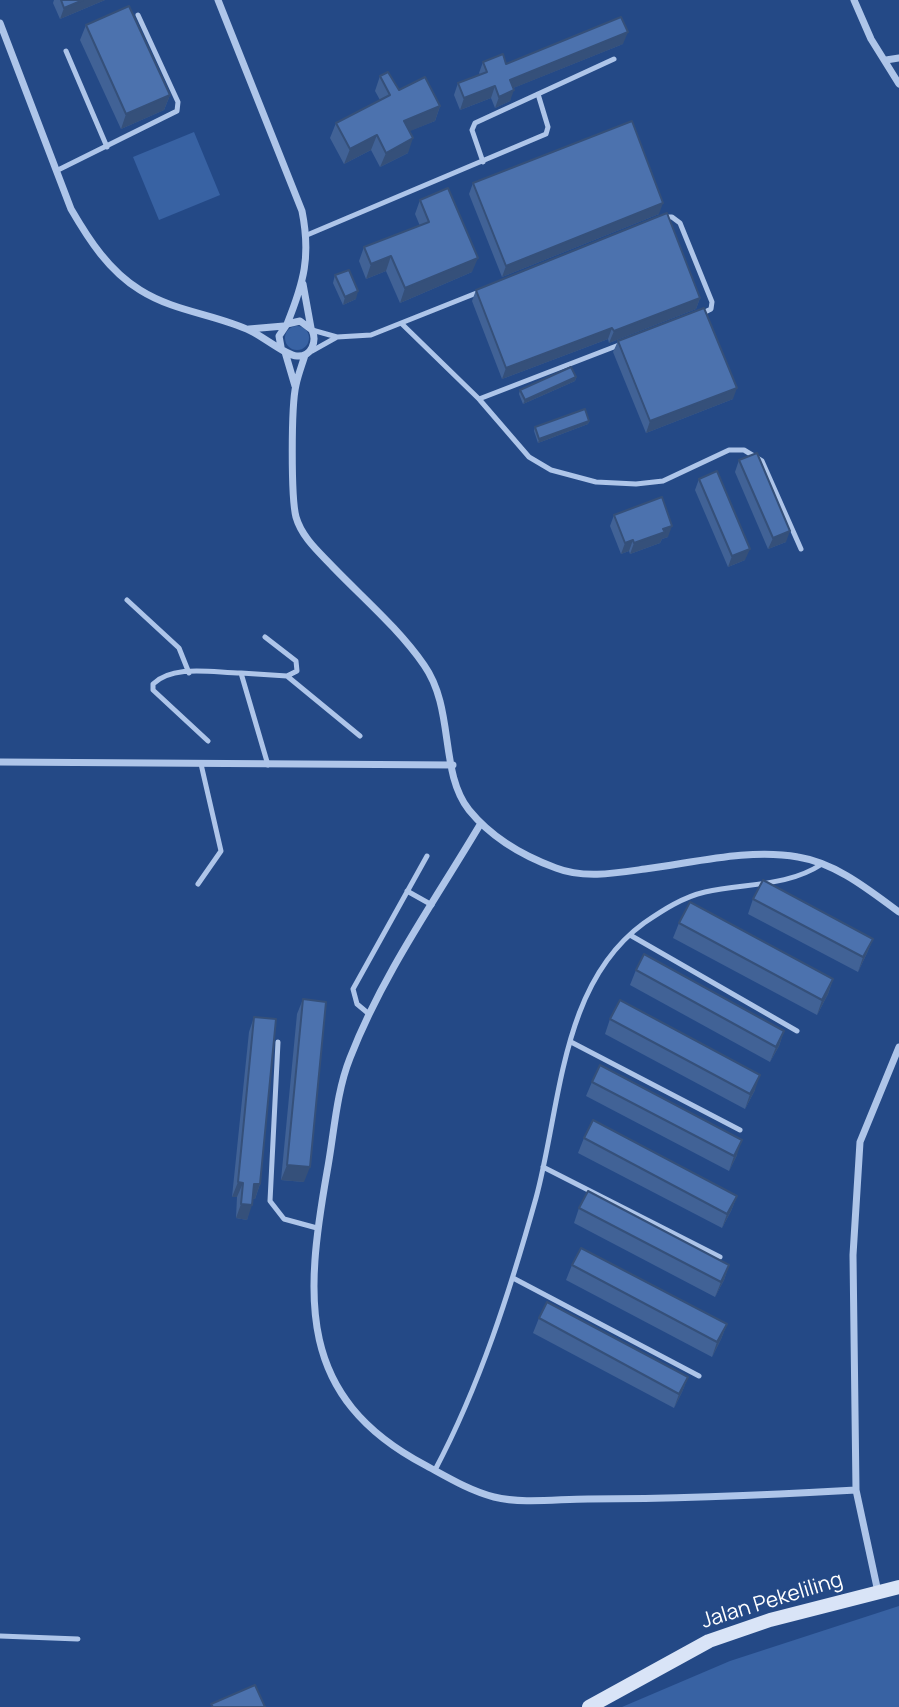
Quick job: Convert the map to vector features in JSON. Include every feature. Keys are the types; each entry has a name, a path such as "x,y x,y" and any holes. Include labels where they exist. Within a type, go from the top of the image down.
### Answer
{"street":[{"path":"218,0 297,194 307,235 303,284 314,341 295,387 293,497 301,530 423,664 444,710 459,794 481,823 518,851 558,869 588,874 614,874 765,855 799,857 822,864 870,891 899,912"},
{"path":"853,0 871,39 899,84"},
{"path":"0,23 56,171 86,235 110,266 139,290 172,307 248,330 294,356 307,353"},
{"path":"886,60 899,58"},
{"path":"295,387 279,336 303,284"},
{"path":"248,330 300,321 311,329"},
{"path":"0,762 453,765"},
{"path":"481,823 369,1014 345,1071 317,1228 312,1297 314,1326 332,1374 348,1402 370,1427 405,1455 496,1497 734,1497 856,1490"},
{"path":"878,1591 856,1490 853,1255 860,1142 899,1047"},
{"name":"Jalan Pekeliling","path":"589,1707 709,1641 771,1620 899,1587"}],"lane":[{"path":"56,171 174,115 178,108 138,15"},
{"path":"66,51 107,146"},
{"path":"483,162 473,126 614,59"},
{"path":"307,235 546,134 548,127 538,94"},
{"path":"656,221 668,216 680,223 712,302 711,309 694,317"},
{"path":"311,329 337,337 371,335 491,288"},
{"path":"402,324 478,399 529,457 551,470 596,482 636,484 663,481 729,450 751,452 762,461 801,549"},
{"path":"307,353 337,337"},
{"path":"478,399 631,341"},
{"path":"127,600 179,648 189,673"},
{"path":"208,741 153,690 153,684 166,673 287,676 297,671 299,665 265,637"},
{"path":"241,673 268,765"},
{"path":"287,676 360,736"},
{"path":"198,884 221,851 201,764"},
{"path":"369,1014 357,1004 353,989 426,856"},
{"path":"435,1470 461,1422 513,1278 543,1167 571,1042 587,994 597,975 630,935 674,904 703,892 790,881 822,864"},
{"path":"408,891 433,906"},
{"path":"630,935 797,1031"},
{"path":"278,1042 270,1201 284,1219 317,1228"},
{"path":"571,1042 740,1130"},
{"path":"543,1167 720,1257"},
{"path":"513,1278 699,1376"},
{"path":"0,1636 78,1639"}],"shaded area":[{"path":"194,132 220,195 159,220 133,157"},
{"path":"297,326 305,330 309,338 305,346 297,350 289,346 285,338 289,330"},
{"path":"899,1606 899,1707 622,1707 730,1661"}],"building":[{"path":"61,0 83,0 64,8"},
{"path":"129,6 170,95 126,114 86,25"},
{"path":"621,17 628,32 510,80 514,90 499,97 495,86 464,98 458,83 487,72 483,62 503,54 506,64"},
{"path":"388,72 399,90 425,77 440,106 404,121 413,138 386,153 377,135 350,149 336,123 390,95 380,76"},
{"path":"632,121 663,203 506,266 473,183"},
{"path":"448,188 478,258 405,288 391,256 371,264 364,247 429,222 420,200"},
{"path":"667,213 700,298 506,368 476,290"},
{"path":"349,270 358,291 345,297 335,275"},
{"path":"704,308 737,388 650,421 618,341"},
{"path":"571,367 576,377 525,400 520,390"},
{"path":"585,409 589,421 539,439 535,427"},
{"path":"757,453 790,531 773,538 739,460"},
{"path":"717,471 750,549 732,556 699,479"},
{"path":"662,497 672,526 663,529 665,532 634,543 633,540 625,543 614,515"},
{"path":"763,880 873,939 863,957 753,899"},
{"path":"690,902 833,979 822,1000 679,923"},
{"path":"644,954 784,1031 776,1047 636,970"},
{"path":"303,999 326,1002 310,1167 287,1165"},
{"path":"620,1000 760,1075 750,1094 610,1019"},
{"path":"254,1017 276,1019 260,1184 254,1184 252,1205 241,1204 243,1183 238,1182"},
{"path":"600,1065 742,1140 734,1156 592,1082"},
{"path":"593,1120 737,1196 727,1214 584,1138"},
{"path":"588,1191 729,1265 721,1282 579,1208"},
{"path":"581,1248 727,1324 717,1342 572,1265"},
{"path":"547,1302 688,1377 679,1394 539,1318"},
{"path":"255,1685 265,1707 213,1707 211,1704"}]}
